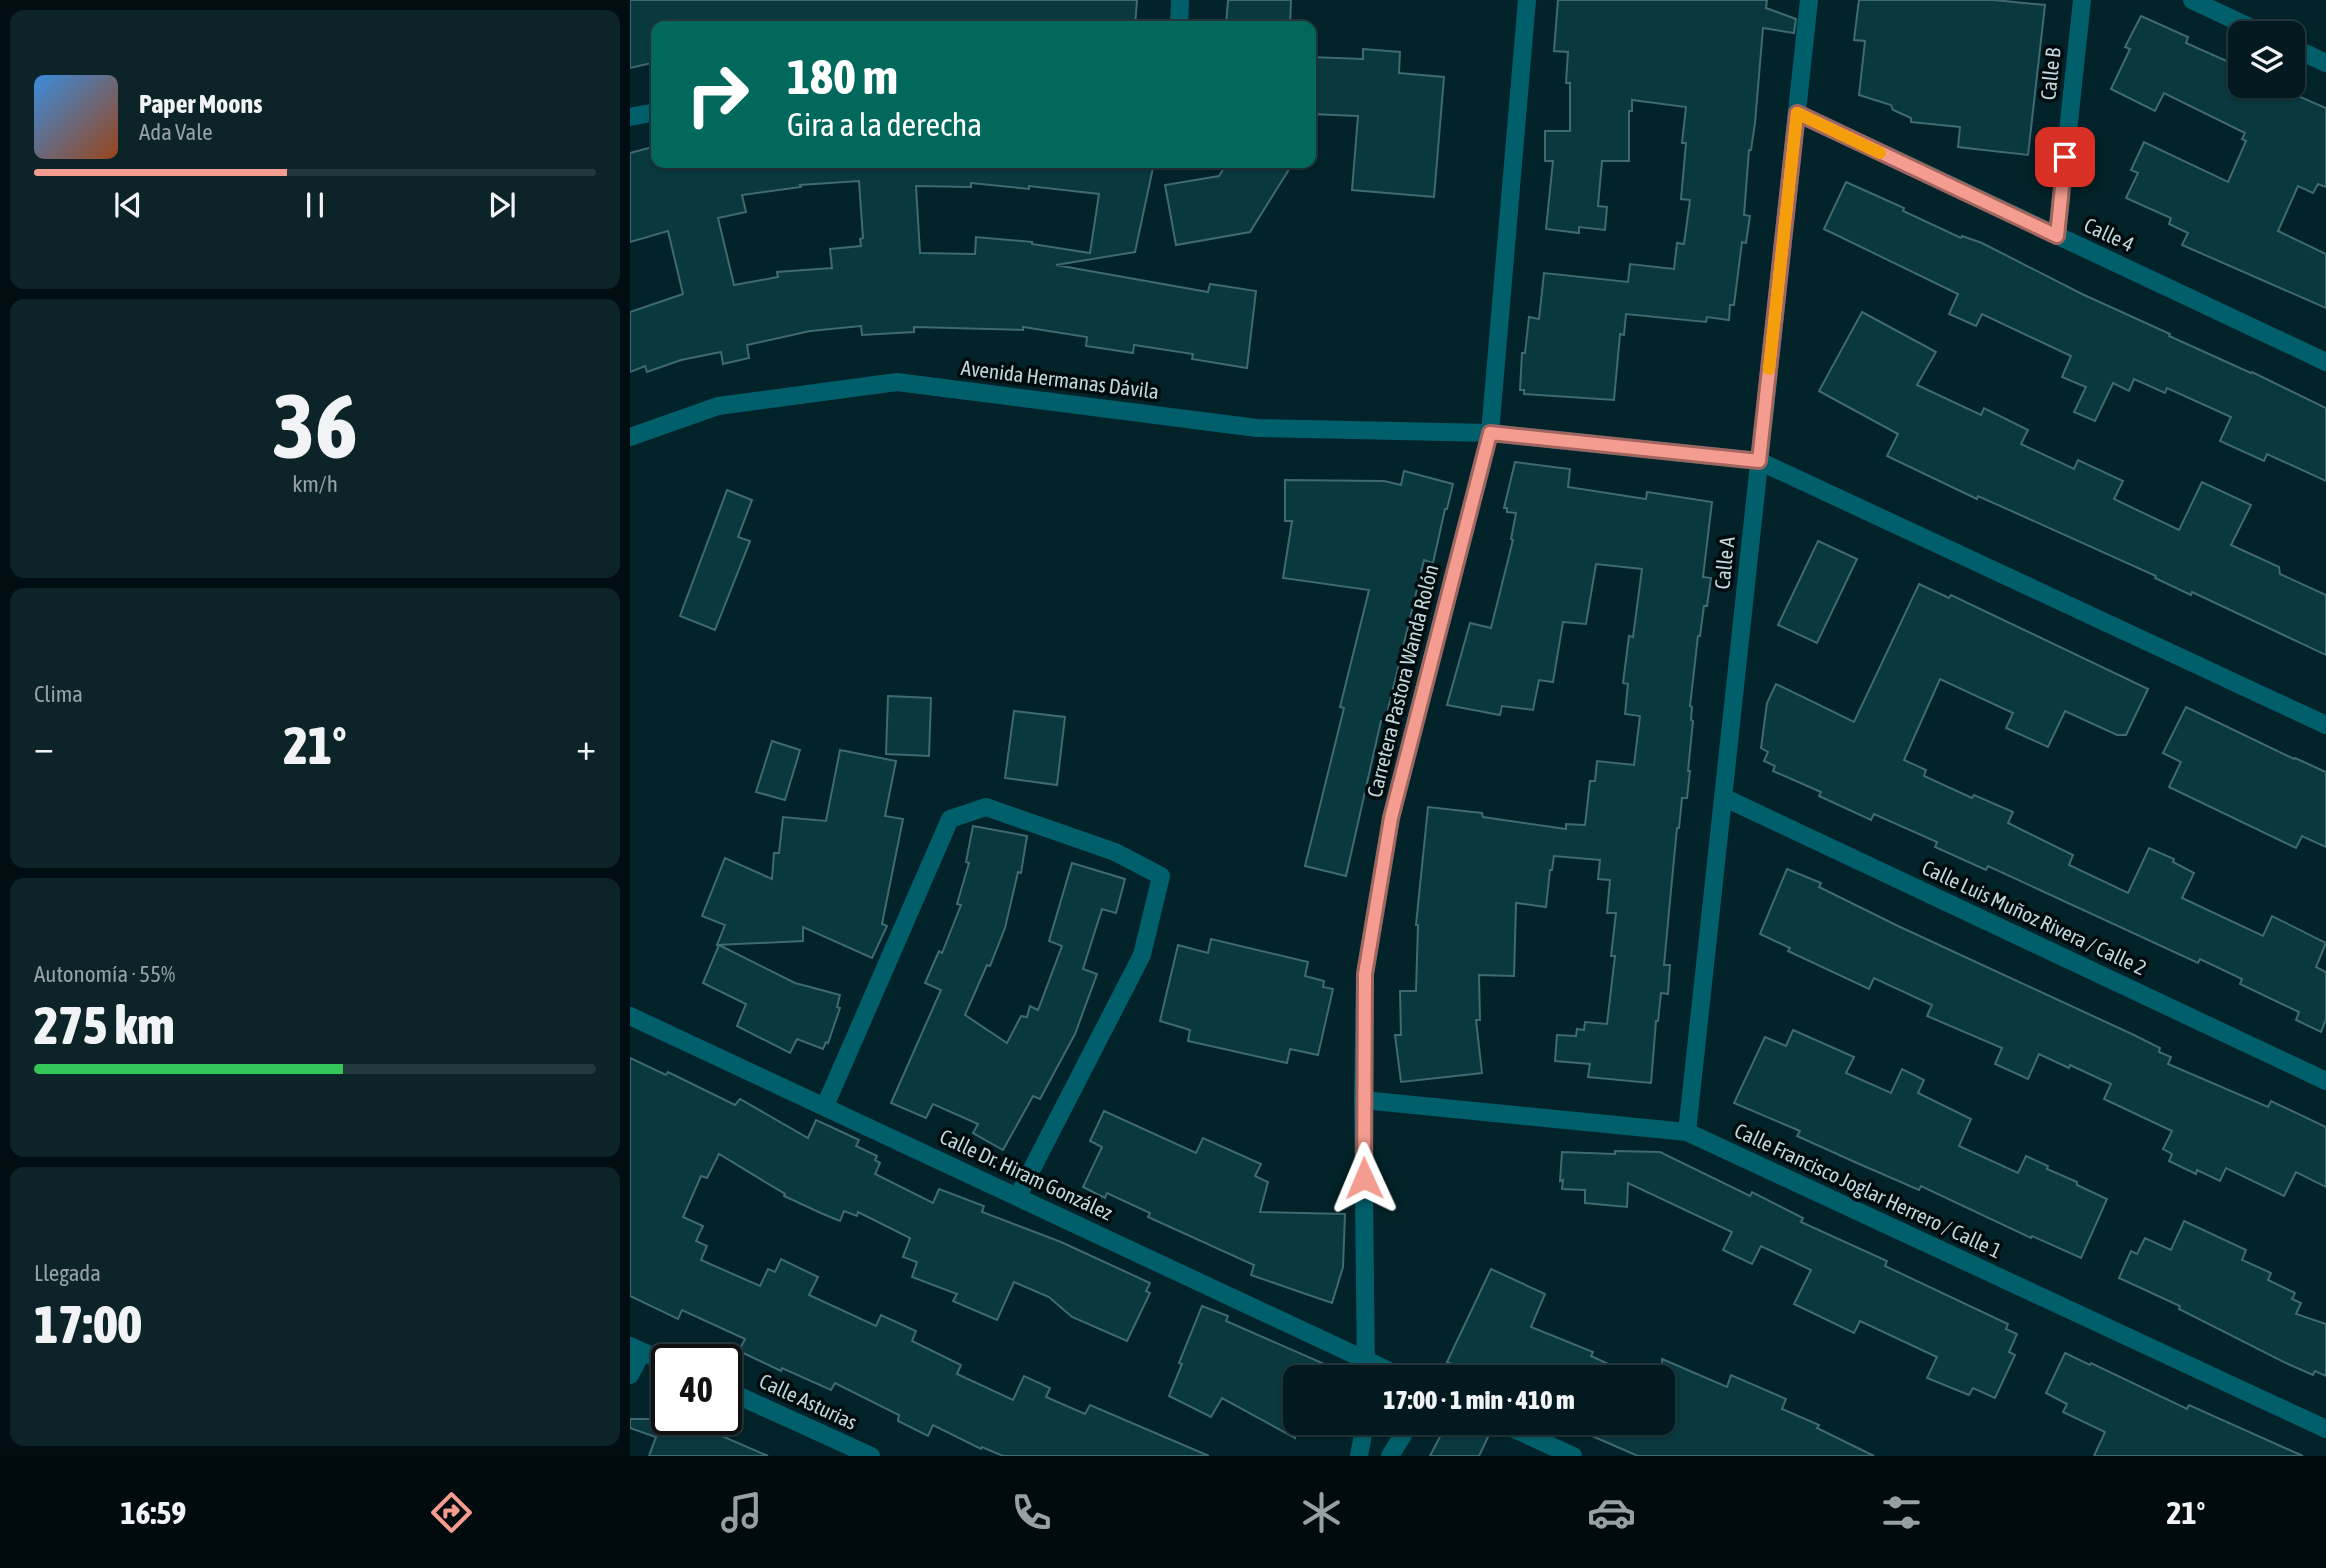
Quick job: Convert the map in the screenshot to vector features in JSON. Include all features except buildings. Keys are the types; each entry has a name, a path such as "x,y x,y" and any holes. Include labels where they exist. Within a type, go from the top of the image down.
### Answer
{"street":[{"path":"1179,21 1180,0"},
{"name":"Carretera Pastora Wanda Rolón","path":"1366,1365 1363,1100 1365,974 1391,818 1490,433 1527,0"},
{"name":"Calle A","path":"1687,1132 1809,0"},
{"name":"Calle B","path":"2057,236 2082,0"},
{"path":"2192,0 2237,21"},
{"path":"2305,53 2326,63"},
{"path":"630,117 651,113"},
{"name":"Calle 4","path":"1797,113 2326,362"},
{"name":"Avenida Hermanas Dávila","path":"630,437 718,406 897,382 1257,428 1490,433 1759,461 2326,725"},
{"name":"Calle Luis Muñoz Rivera / Calle 2","path":"1723,797 2326,1081"},
{"path":"825,1106 950,819 986,807 1115,852 1161,876 1142,955 1018,1196"},
{"name":"Calle Dr. Hiram González","path":"630,1016 1018,1196 1358,1365"},
{"name":"Calle Francisco Joglar Herrero / Calle 1","path":"1363,1100 1687,1132 2326,1429"},
{"path":"630,1375 636,1349"},
{"name":"Calle Asturias","path":"742,1397 871,1456"},
{"path":"1359,1456 1363,1435"},
{"path":"1390,1456 1403,1435"},
{"path":"1527,1435 1573,1456"}],"slow traffic":[{"path":"1769,369 1797,113 1880,153"}],"route":[{"path":"1364,1178 1365,974 1391,818 1490,433 1759,461 1797,113 2057,236 2065,157"}]}
